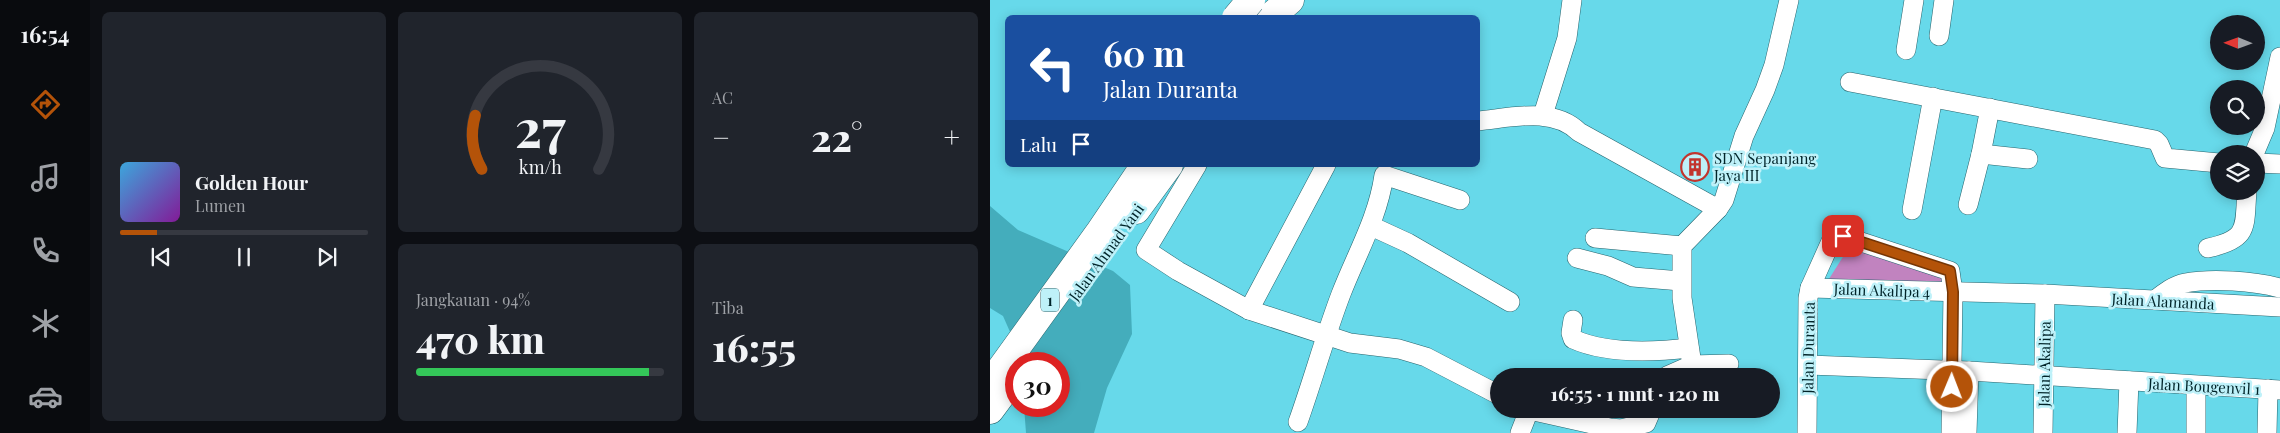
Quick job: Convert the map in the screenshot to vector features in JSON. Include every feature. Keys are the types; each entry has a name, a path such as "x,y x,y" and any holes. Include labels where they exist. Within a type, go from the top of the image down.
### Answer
{"highway":[{"path":"1240,15 1250,0"},
{"path":"1271,15 1279,0"},
{"path":"1272,15 1290,0"},
{"path":"1016,352 1130,167"},
{"name":"Jalan Ahmad Yani","path":"1105,239 1144,167"},
{"name":"Jalan Ahmad Yani","path":"1019,352 1105,239 1167,167"},
{"name":"Jalan Ahmad Yani","path":"990,410 1005,370"}],"street":[{"path":"1543,115 1567,38 1572,0"},
{"path":"1691,356 1681,281 1682,246 1718,209 1728,189 1744,136 1771,74 1789,0"},
{"path":"1906,50 1914,0"},
{"path":"1939,36 1944,0"},
{"path":"2258,145 2276,97 2280,57"},
{"path":"1850,82 2155,140 2160,144 2162,156 2168,159 2210,162"},
{"path":"1912,210 1933,97"},
{"path":"1968,204 1982,154 1990,108"},
{"path":"1480,121 1543,115 1573,125 1579,132 1718,209"},
{"path":"1982,154 2028,159"},
{"path":"2265,163 2280,164"},
{"path":"1197,167 1146,250 1249,310 1350,343 1399,349 1426,357 1490,390"},
{"path":"1249,310 1325,167"},
{"path":"1298,422 1342,293 1371,226 1381,196 1384,175 1460,200"},
{"path":"2208,248 2228,242 2242,234 2246,225 2247,200"},
{"path":"1371,226 1408,243 1510,302"},
{"name":"Jalan Duranta","path":"1807,433 1807,311 1810,288 1832,239 1836,236 1843,236 1947,268 1952,276 1953,292"},
{"path":"1594,238 1682,246"},
{"path":"1577,258 1608,266 1633,277 1681,281"},
{"path":"2154,300 2167,291 2185,283 2260,284 2280,288"},
{"name":"Jalan Akalipa 4","path":"1810,288 1953,292"},
{"path":"1967,433 1953,292 2045,294"},
{"name":"Jalan Alamanda","path":"2045,294 2280,307"},
{"name":"Jalan Akalipa","path":"2043,433 2045,294"},
{"path":"1573,320 1571,333 1573,339 1581,343 1632,351 1691,356 1729,364"},
{"path":"1677,368 1691,356"},
{"name":"Jalan Bougenvil 1","path":"1808,365 1961,371 2274,390"},
{"path":"1950,433 1961,371"},
{"path":"2126,433 2128,381"},
{"path":"2196,386 2196,433"},
{"path":"2267,433 2274,390"},
{"path":"1520,433 1525,418"},
{"path":"1564,418 1621,429 1645,418"}],"shaded area":[{"path":"1851,244 1947,269 1946,283 1829,279"}],"water":[{"path":"990,206 1018,230 1113,271 1130,285 1132,334 1107,388 1094,433 1026,433 1025,417 1070,417 1070,352 1019,352 1003,316 990,308"}],"place":[{"name":"SDN Sepanjang Jaya III","path":"1695,167"}],"route":[{"path":"1843,236 1947,268 1950,271 1953,292 1952,387"}]}
